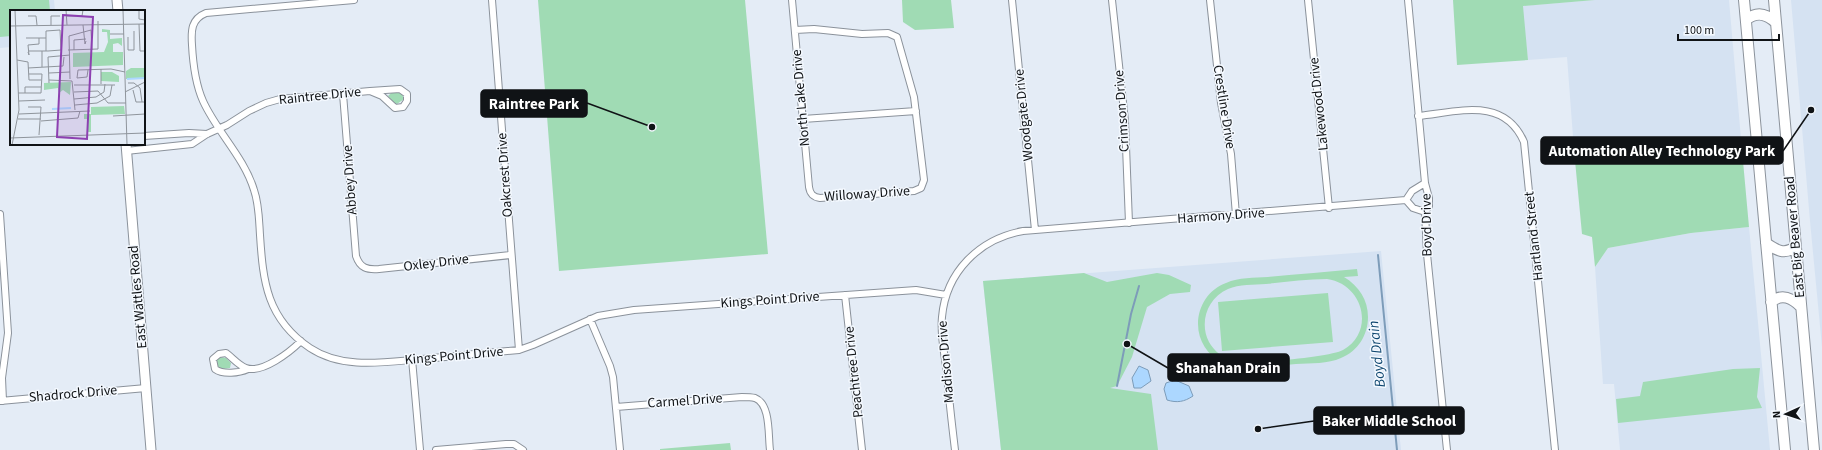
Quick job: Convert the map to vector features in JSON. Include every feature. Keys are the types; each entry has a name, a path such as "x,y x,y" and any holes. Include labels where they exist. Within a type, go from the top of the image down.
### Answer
{"main road":[{"path":"117,0 118,10"},
{"name":"East Big Beaver Road","path":"1744,0 1784,450"},
{"name":"East Big Beaver Road","path":"1774,0 1814,450"},
{"path":"1746,20 1753,15 1760,14 1771,18 1776,23"},
{"name":"East Wattles Road","path":"126,147 151,450"},
{"path":"1766,243 1780,251 1788,251 1796,246"},
{"path":"1771,302 1779,297 1787,297 1801,307"}],"street":[{"name":"Kings Point Drive","path":"354,0 206,13 198,17 192,27 193,58 196,80 203,101 247,173 257,198 262,266 269,298 285,326 301,341 320,353 343,361 364,363 519,350 541,342 590,319 609,313 845,294 920,290 946,294"},
{"name":"Oakcrest Drive","path":"492,0 519,350"},
{"name":"North Lake Drive","path":"792,0 809,187 812,195"},
{"name":"Woodgate Drive","path":"1012,0 1035,230"},
{"name":"Crimson Drive","path":"1112,0 1125,120 1129,223"},
{"name":"Crestline Drive","path":"1210,0 1220,98 1231,154 1236,215"},
{"name":"Lakewood Drive","path":"1308,0 1329,208"},
{"name":"Boyd Drive","path":"1408,0 1425,183 1429,198 1429,206 1425,212 1427,254 1447,450"},
{"path":"795,30 822,30 862,34 888,33 897,37 912,88 916,111 803,120"},
{"name":"Raintree Drive","path":"126,147 184,146 192,144 206,134 219,129 249,111 274,100 370,91 400,89 407,94 407,101 403,107 395,108 382,96 370,91"},
{"name":"Abbey Drive","path":"343,94 356,256 361,266"},
{"name":"Hartland Street","path":"1418,116 1488,110 1511,122 1516,127 1524,142 1555,450"},
{"name":"Willoway Drive","path":"812,195 820,198 914,191 922,188 924,180 916,111"},
{"name":"Raintree Drive","path":"145,136 190,133 206,134"},
{"path":"1425,183 1412,191 1406,200 1413,208 1425,212"},
{"name":"Harmony Drive","path":"1035,230 1329,208 1406,200"},
{"path":"0,214 8,333 2,378 1,401"},
{"name":"Madison Drive","path":"955,450 942,333 942,319 946,294 952,280 961,267 969,257 985,244 1009,234 1035,230"},
{"name":"Oxley Drive","path":"361,266 368,269 380,269 511,255"},
{"name":"Peachtree Drive","path":"845,294 862,450"},
{"path":"590,319 610,366 614,384 620,450"},
{"path":"248,369 240,365 226,353 219,354 213,359 215,369 221,372 238,372 260,367 279,359 301,341"},
{"path":"412,359 420,450"},
{"name":"Shadrock Drive","path":"1,401 146,388"},
{"name":"Carmel Drive","path":"616,407 742,397 754,398 760,402 766,415 770,450"},
{"path":"436,450 506,444 514,444 523,449"}],"shaded area":[{"path":"0,0 54,0 55,10 10,10 10,47 0,48"},
{"path":"1595,0 1729,0 1741,139 1574,150 1567,57 1528,60 1522,6"},
{"path":"1791,0 1822,0 1822,347 1810,221"},
{"path":"1749,227 1770,450 1620,450 1614,384 1603,384 1595,267 1608,248 1691,233"},
{"path":"1381,251 1401,450 1001,450 983,281"}],"green space":[{"path":"0,0 49,0 50,10 10,10 10,36 0,37"},
{"path":"538,0 745,0 768,254 559,271"},
{"path":"902,0 951,0 954,28 915,30 903,22"},
{"path":"1453,0 1595,0 1523,6 1528,60 1457,65"},
{"path":"398,92 402,94 404,99 397,104 388,96 391,93"},
{"path":"1741,139 1749,227 1691,233 1608,248 1595,267 1592,237 1582,234 1574,150"},
{"path":"1357,269 1358,276 1344,277 1362,294 1368,311 1368,324 1361,342 1347,355 1336,360 1325,362 1208,372 1207,365 1222,364 1208,352 1202,342 1198,330 1198,324 1202,305 1214,289 1231,281 1241,279","holes":["1327,279 1339,283 1349,290 1357,299 1361,309 1362,321 1359,332 1353,342 1343,350 1307,358 1241,362 1232,361 1222,356 1213,348 1206,335 1205,319 1210,305 1221,293 1232,287"]},
{"path":"1084,273 1107,282 1157,273 1169,275 1191,285 1190,292 1170,294 1147,307 1132,357 1117,386 1110,388 1151,394 1158,450 1001,450 983,281"},
{"path":"1328,293 1333,342 1222,351 1218,302"},
{"path":"220,357 226,358 231,363 230,368 221,369 217,366 216,361"},
{"path":"1760,368 1757,397 1762,408 1618,423 1616,399 1640,396 1643,382 1733,369"},
{"path":"730,443 731,450 660,450 660,449"}],"water":[{"path":"1139,366 1148,370 1151,381 1141,388 1134,388 1132,378"},
{"path":"1175,380 1189,386 1193,396 1187,400 1167,400 1164,389 1166,383"}],"waterway":[{"name":"Boyd Drain","path":"1378,255 1397,450"},
{"path":"1117,386 1131,314 1139,286"}],"place":[{"name":"Automation Alley Technology Park","path":"1811,110"},
{"name":"Raintree Park","path":"652,127"},
{"name":"Shanahan Drain","path":"1127,344"},
{"name":"Baker Middle School","path":"1258,429"}]}
